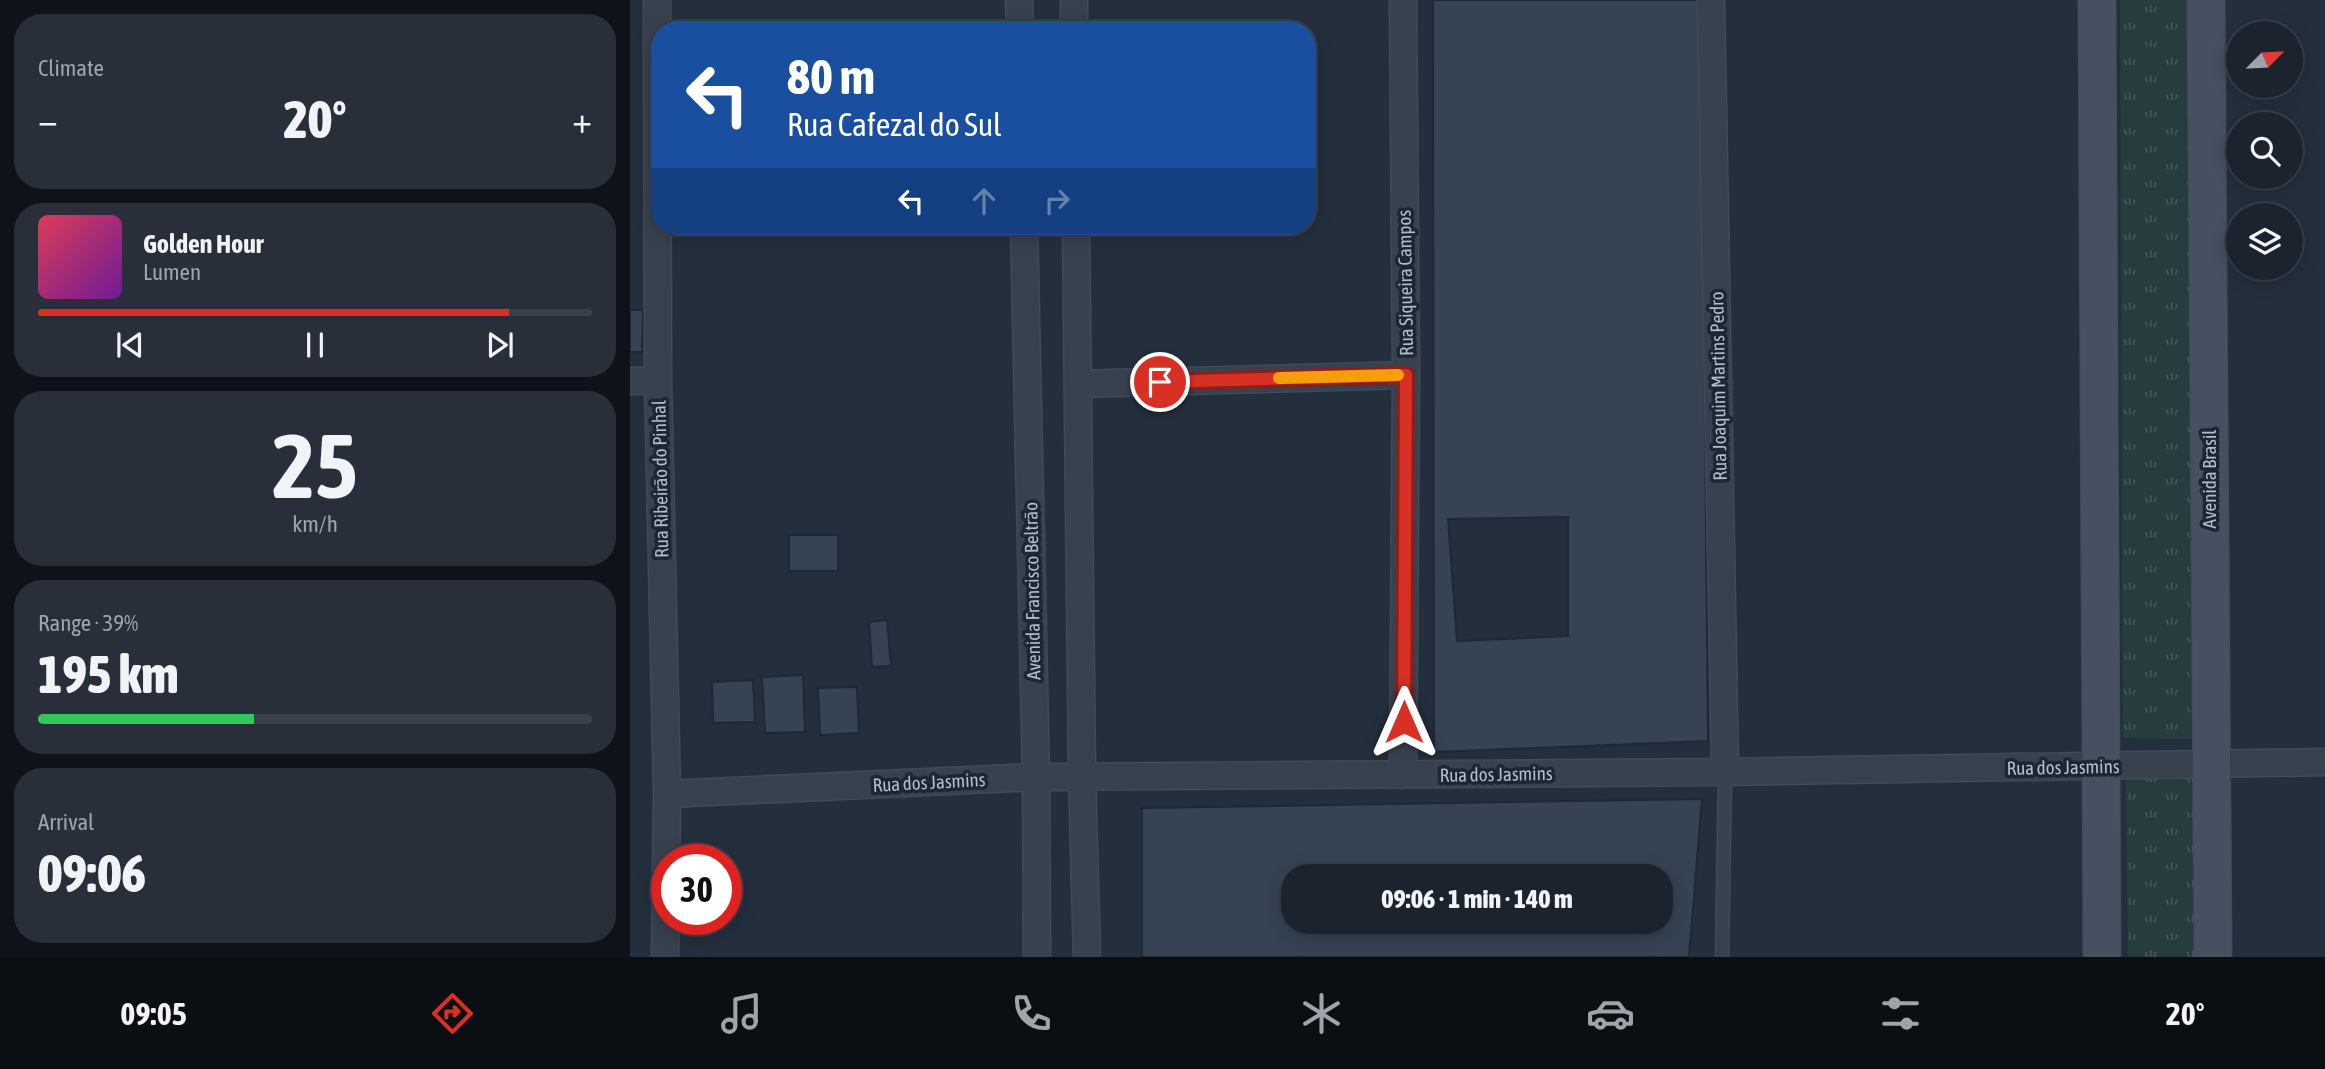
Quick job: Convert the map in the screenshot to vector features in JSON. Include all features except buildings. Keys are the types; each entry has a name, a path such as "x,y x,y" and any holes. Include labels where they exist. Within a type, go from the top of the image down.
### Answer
{"main road":[{"path":"2097,0 2102,957"},
{"name":"Avenida Brasil","path":"2206,0 2213,957"}],"street":[{"name":"Rua Ribeirão do Pinhal","path":"657,0 657,21"},
{"path":"1019,0 1020,21"},
{"path":"1074,0 1074,21"},
{"name":"Rua Siqueira Campos","path":"1403,0 1406,375 1403,775"},
{"name":"Rua Joaquim Martins Pedro","path":"1711,0 1725,772"},
{"name":"Rua Ribeirão do Pinhal","path":"658,235 667,794 666,957"},
{"name":"Avenida Francisco Beltrão","path":"1024,235 1036,777 1037,957"},
{"path":"1076,235 1082,776 1087,957"},
{"path":"1078,384 1406,375"},
{"path":"630,381 658,380"},
{"name":"Rua dos Jasmins","path":"667,794 1082,776 1725,772 2325,762"}],"lane":[{"path":"1722,957 1725,772"}],"green space":[{"path":"2120,0 2194,0 2197,739 2123,738"},
{"path":"2126,776 2200,777 2202,957 2128,957"}],"slow traffic":[{"path":"1279,378 1398,375"}],"route":[{"path":"1160,382 1406,375 1404,722"}]}
